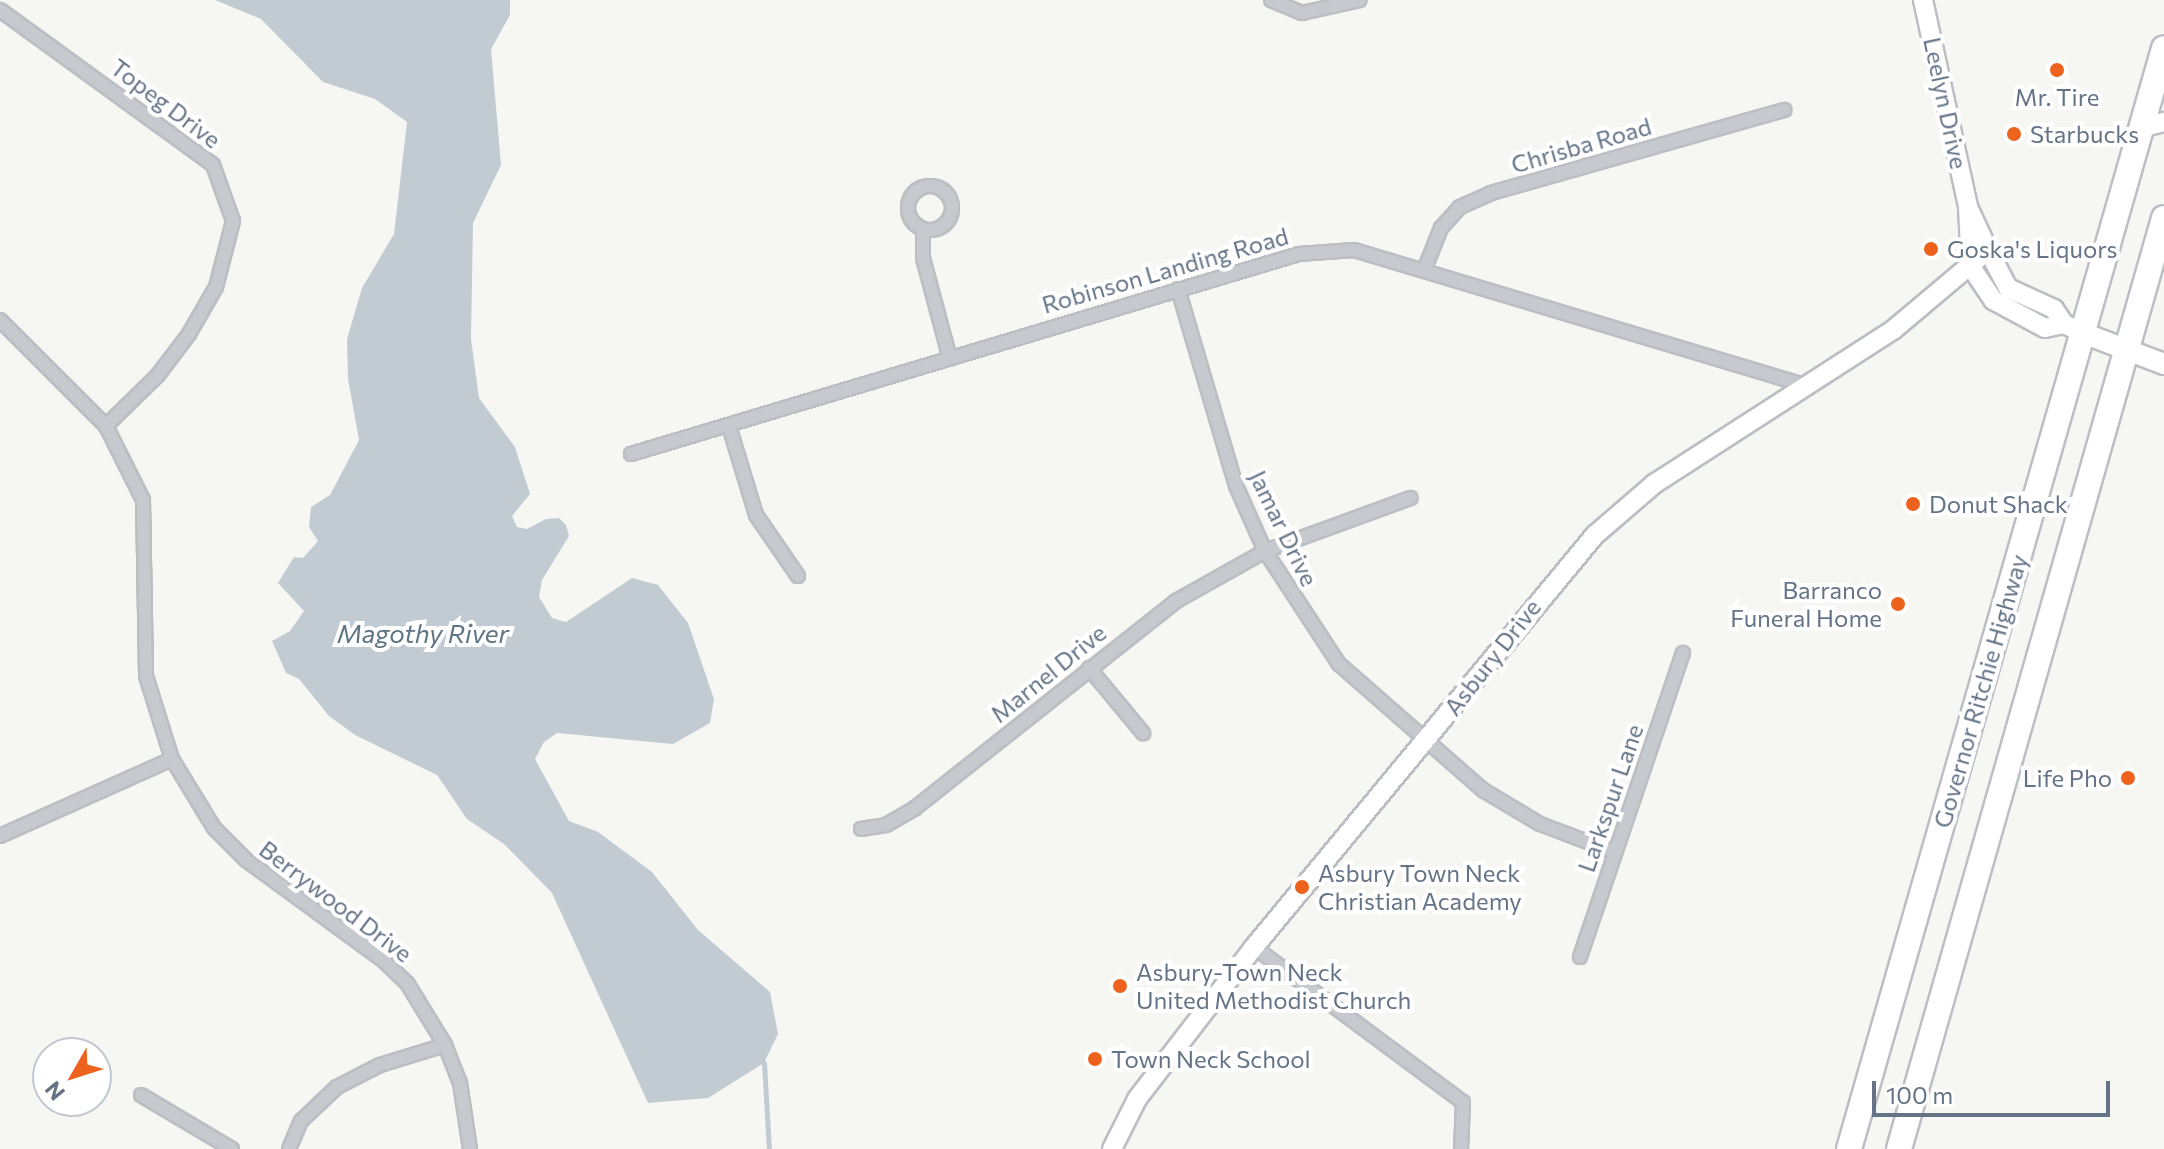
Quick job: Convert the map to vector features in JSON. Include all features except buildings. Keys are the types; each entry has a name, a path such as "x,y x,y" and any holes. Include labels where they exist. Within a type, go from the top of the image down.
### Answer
{"highway":[{"name":"Governor Ritchie Highway","path":"1849,1149 2073,328 2153,125 2164,48"},
{"name":"Governor Ritchie Highway","path":"1899,1149 2164,218"}],"main road":[{"path":"2073,328 2164,364"}],"street":[{"path":"1271,0 1302,13 1360,0"},
{"name":"Leelyn Drive","path":"1923,0 1968,207 1971,267"},
{"name":"Topeg Drive","path":"0,10 213,165 233,221 216,287 189,334 156,377 106,426"},
{"name":"Chrisba Road","path":"1425,268 1441,228 1460,207 1491,193 1785,110"},
{"name":"Leelyn Drive","path":"1968,207 2008,288 2054,309 2073,328"},
{"path":"923,229 923,258 949,355"},
{"name":"Robinson Landing Road","path":"631,454 949,355 1299,254 1354,250 1425,268 1807,386"},
{"name":"Asbury Drive","path":"1112,1149 1137,1099 1254,947 1595,535 1654,484 1893,330 1988,250"},
{"path":"1971,267 1993,300 2008,311 2045,328 2073,328"},
{"name":"Jamar Drive","path":"1178,289 1236,486 1265,551 1339,664 1424,742 1483,790 1540,824 1614,852"},
{"name":"Berrywood Drive","path":"0,320 106,426 143,500 146,676 172,759 214,828 279,888 384,961 407,983 445,1045 460,1083 470,1149"},
{"path":"729,426 756,515 798,576"},
{"name":"Marnel Drive","path":"861,829 886,825 915,808 1176,601 1265,551 1411,498"},
{"name":"Larkspur Lane","path":"1580,957 1683,653"},
{"path":"1089,668 1143,733"},
{"path":"0,836 172,759"},
{"path":"1254,947 1463,1102 1461,1149"},
{"path":"289,1149 301,1121 337,1087 380,1065 445,1045"},
{"path":"141,1095 232,1149"}],"water":[{"name":"Magothy River","path":"215,0 510,0 510,15 491,49 501,165 473,223 471,339 479,398 515,447 530,494 512,516 517,527 527,529 546,519 559,518 566,525 569,536 542,580 539,597 552,618 566,622 632,578 658,585 688,623 714,699 710,723 673,744 557,733 544,742 535,759 569,821 598,832 652,872 698,930 770,992 778,1034 764,1063 708,1098 648,1103 552,893 504,844 467,819 437,775 355,735 329,716 299,679 286,673 272,641 290,631 304,611 278,583 294,557 303,558 318,541 309,527 311,507 330,495 359,440 348,379 347,339 362,288 394,234 407,122 375,99 323,82 261,19"}],"waterway":[{"path":"764,1063 769,1149"}],"place":[{"name":"Mr. Tire","path":"2057,70"},
{"name":"Starbucks","path":"2014,134"},
{"name":"Goska's Liquors","path":"1931,249"},
{"name":"Donut Shack","path":"1913,504"},
{"name":"Barranco Funeral Home","path":"1898,604"},
{"name":"Life Pho","path":"2128,778"},
{"name":"Asbury Town Neck Christian Academy","path":"1302,887"},
{"name":"Asbury-Town Neck United Methodist Church","path":"1120,986"},
{"name":"Town Neck School","path":"1095,1059"}]}
